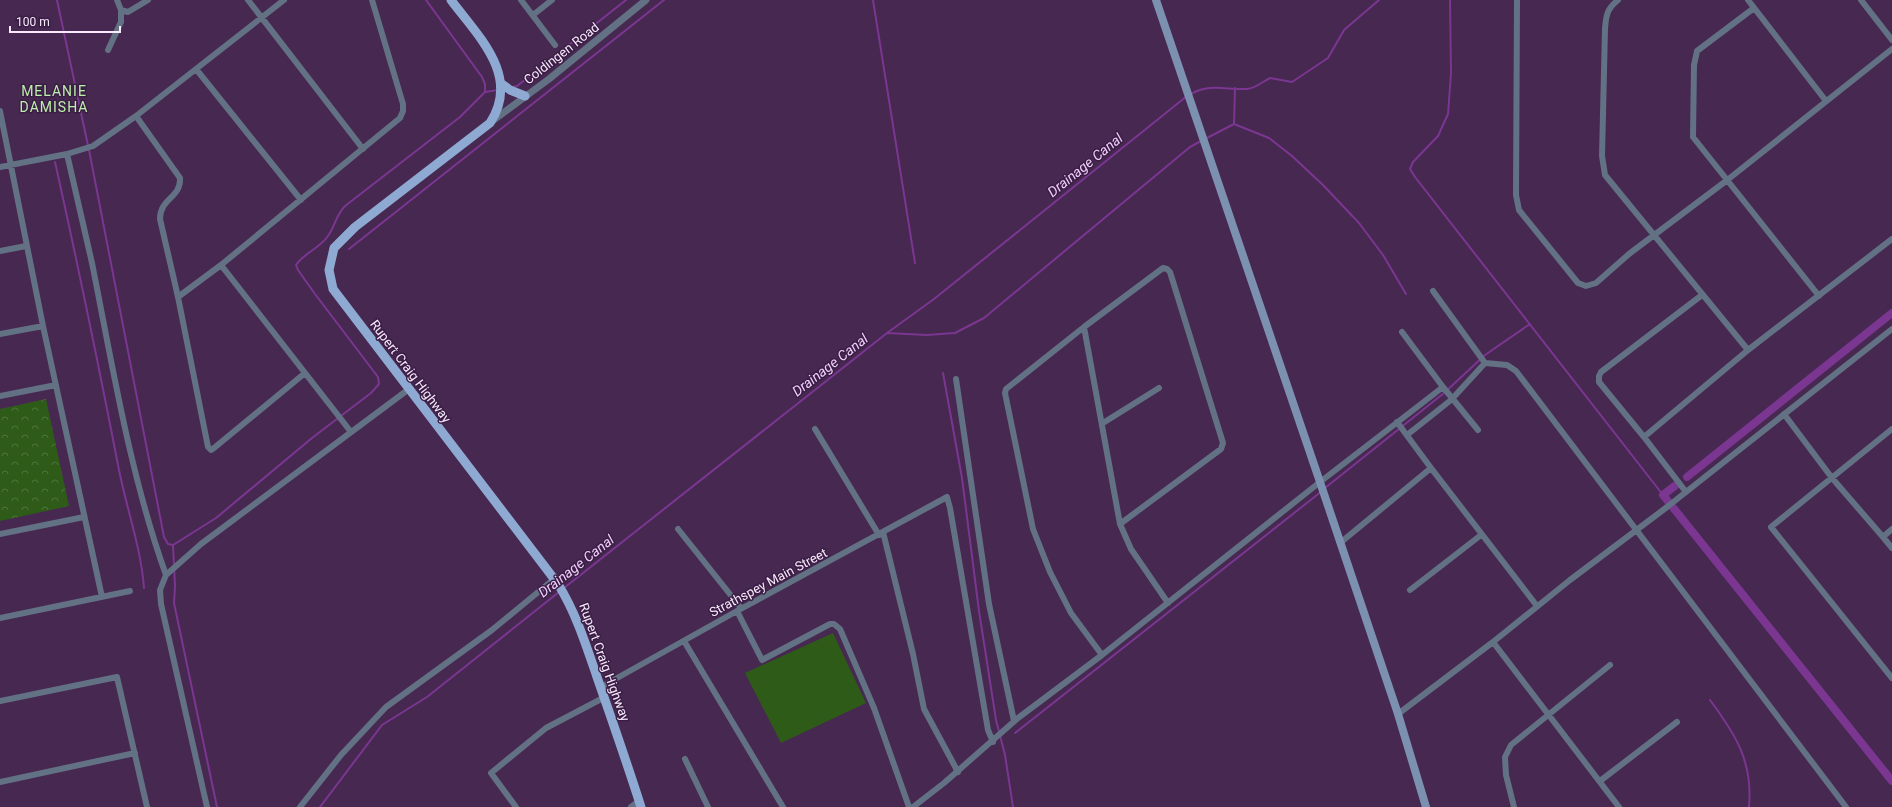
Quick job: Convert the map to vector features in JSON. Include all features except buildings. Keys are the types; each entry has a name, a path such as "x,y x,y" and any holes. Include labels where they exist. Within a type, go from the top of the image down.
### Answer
{"main road":[{"name":"Rupert Craig Highway","path":"451,0 496,64 502,84 498,108 490,123 355,228 334,248 330,258 329,270 333,289 556,582 568,600 605,697 640,804"},
{"path":"1156,0 1398,714 1426,807"},
{"path":"502,84 510,90 525,96"}],"street":[{"path":"108,50 121,22 121,10 118,0"},
{"path":"121,10 128,12 132,11 148,0"},
{"path":"248,0 363,149"},
{"path":"0,168 67,154 93,146 136,116 284,0"},
{"path":"178,297 221,265 395,123 403,111 403,104 372,0"},
{"path":"522,0 555,45"},
{"path":"533,15 552,0"},
{"name":"Coldingen Road","path":"490,123 646,0"},
{"path":"1517,0 1516,188 1519,210 1578,283 1586,286 1596,283 1654,235 1892,49"},
{"path":"1618,0 1609,7 1605,22 1603,167 1605,175 1748,350"},
{"path":"1748,0 1826,101"},
{"path":"1861,0 1892,40"},
{"path":"1754,8 1697,51 1694,64 1693,137 1818,296"},
{"path":"196,69 301,200"},
{"path":"0,111 26,246 102,597"},
{"path":"136,116 180,178 181,185 163,205 160,212 160,220 178,297 208,447 211,450 306,373"},
{"path":"67,154 92,262 121,415 155,544 166,575"},
{"path":"1644,437 1748,350 1892,239"},
{"path":"0,251 26,246"},
{"path":"221,265 351,432"},
{"path":"1102,655 1071,613 1050,572 1033,529 1005,393 1006,389 1084,327 1163,268 1170,272 1223,444 1221,449 1120,524"},
{"path":"1433,291 1485,363 1507,365 1516,371 1846,807"},
{"path":"1686,492 1599,382 1599,376 1601,372 1702,295"},
{"path":"0,334 43,326"},
{"path":"1084,327 1103,423 1120,524 1131,549 1168,603"},
{"path":"1398,714 1493,642 1635,530 1667,507 1892,329"},
{"path":"1402,332 1478,430"},
{"path":"1407,435 1452,398 1485,363"},
{"path":"956,379 989,604 1014,721"},
{"path":"0,396 56,385"},
{"path":"913,807 958,772 993,742 1014,721 1102,655 1443,386"},
{"path":"1103,423 1159,388"},
{"path":"207,807 161,604 160,590 166,575 201,544 409,390"},
{"path":"1784,414 1832,478 1892,548"},
{"path":"1397,422 1481,535 1537,606"},
{"path":"815,429 881,533 913,654 924,709 958,772"},
{"path":"1892,429 1771,526 1892,678"},
{"path":"1340,543 1431,468"},
{"name":"Strathspey Main Street","path":"601,687 739,609 947,497 952,516 988,730 993,742"},
{"path":"0,534 84,517"},
{"path":"678,529 739,609 762,660 830,624 834,624 840,629 874,708 909,807"},
{"path":"1883,537 1892,530"},
{"path":"1410,590 1481,535"},
{"path":"300,807 341,755 386,707 556,582"},
{"path":"0,618 130,591"},
{"path":"684,641 783,807"},
{"path":"1493,642 1547,715 1619,807"},
{"path":"1514,807 1506,775 1505,757 1511,745 1610,665"},
{"path":"0,701 118,677 147,807"},
{"path":"516,807 491,773 546,728 605,697"},
{"path":"1600,781 1677,722"},
{"path":"0,782 135,753"},
{"path":"685,759 708,807"},
{"path":"631,807 640,804"}],"green space":[{"path":"46,399 69,506 0,521 0,409"},
{"path":"833,633 866,703 781,743 745,673"}],"waterway":[{"path":"57,0 90,155 164,537 168,544 173,545 216,518 312,438 371,393 379,384 378,377 315,294 296,265 303,257 325,240 345,206 460,117 485,92 485,84 482,77 426,0"},
{"path":"512,87 517,86 626,0"},
{"path":"349,249 664,0"},
{"path":"873,0 915,263"},
{"name":"Drainage Canal","path":"1191,94 1211,88 1247,89 1270,78 1292,82 1328,58 1344,30 1379,0"},
{"path":"1450,0 1451,73 1448,114 1438,136 1413,162 1410,169 1663,495"},
{"path":"1235,88 1234,124 1269,138 1292,156 1323,185 1359,223 1383,255 1406,294"},
{"path":"485,92 498,90"},
{"name":"Drainage Canal","path":"564,588 887,333 934,299 1187,96"},
{"path":"1205,139 1234,124"},
{"path":"887,333 927,335 955,333 984,318 1190,147 1201,141"},
{"path":"55,162 122,485 140,558 144,588"},
{"path":"1687,477 1892,313"},
{"path":"1325,488 1444,393 1485,355 1530,324"},
{"path":"943,373 962,478 979,611 996,720 1005,755 1013,807"},
{"path":"1676,485 1663,495 1892,781"},
{"path":"1015,733 1322,491"},
{"path":"173,545 175,586 174,603 217,807"},
{"name":"Drainage Canal","path":"320,807 382,725 427,697 559,592"},
{"path":"1710,700 1728,725 1741,750 1748,776 1750,791 1749,807"}],"district":[{"name":"MELANIE DAMISHA","path":"54,100"}]}
